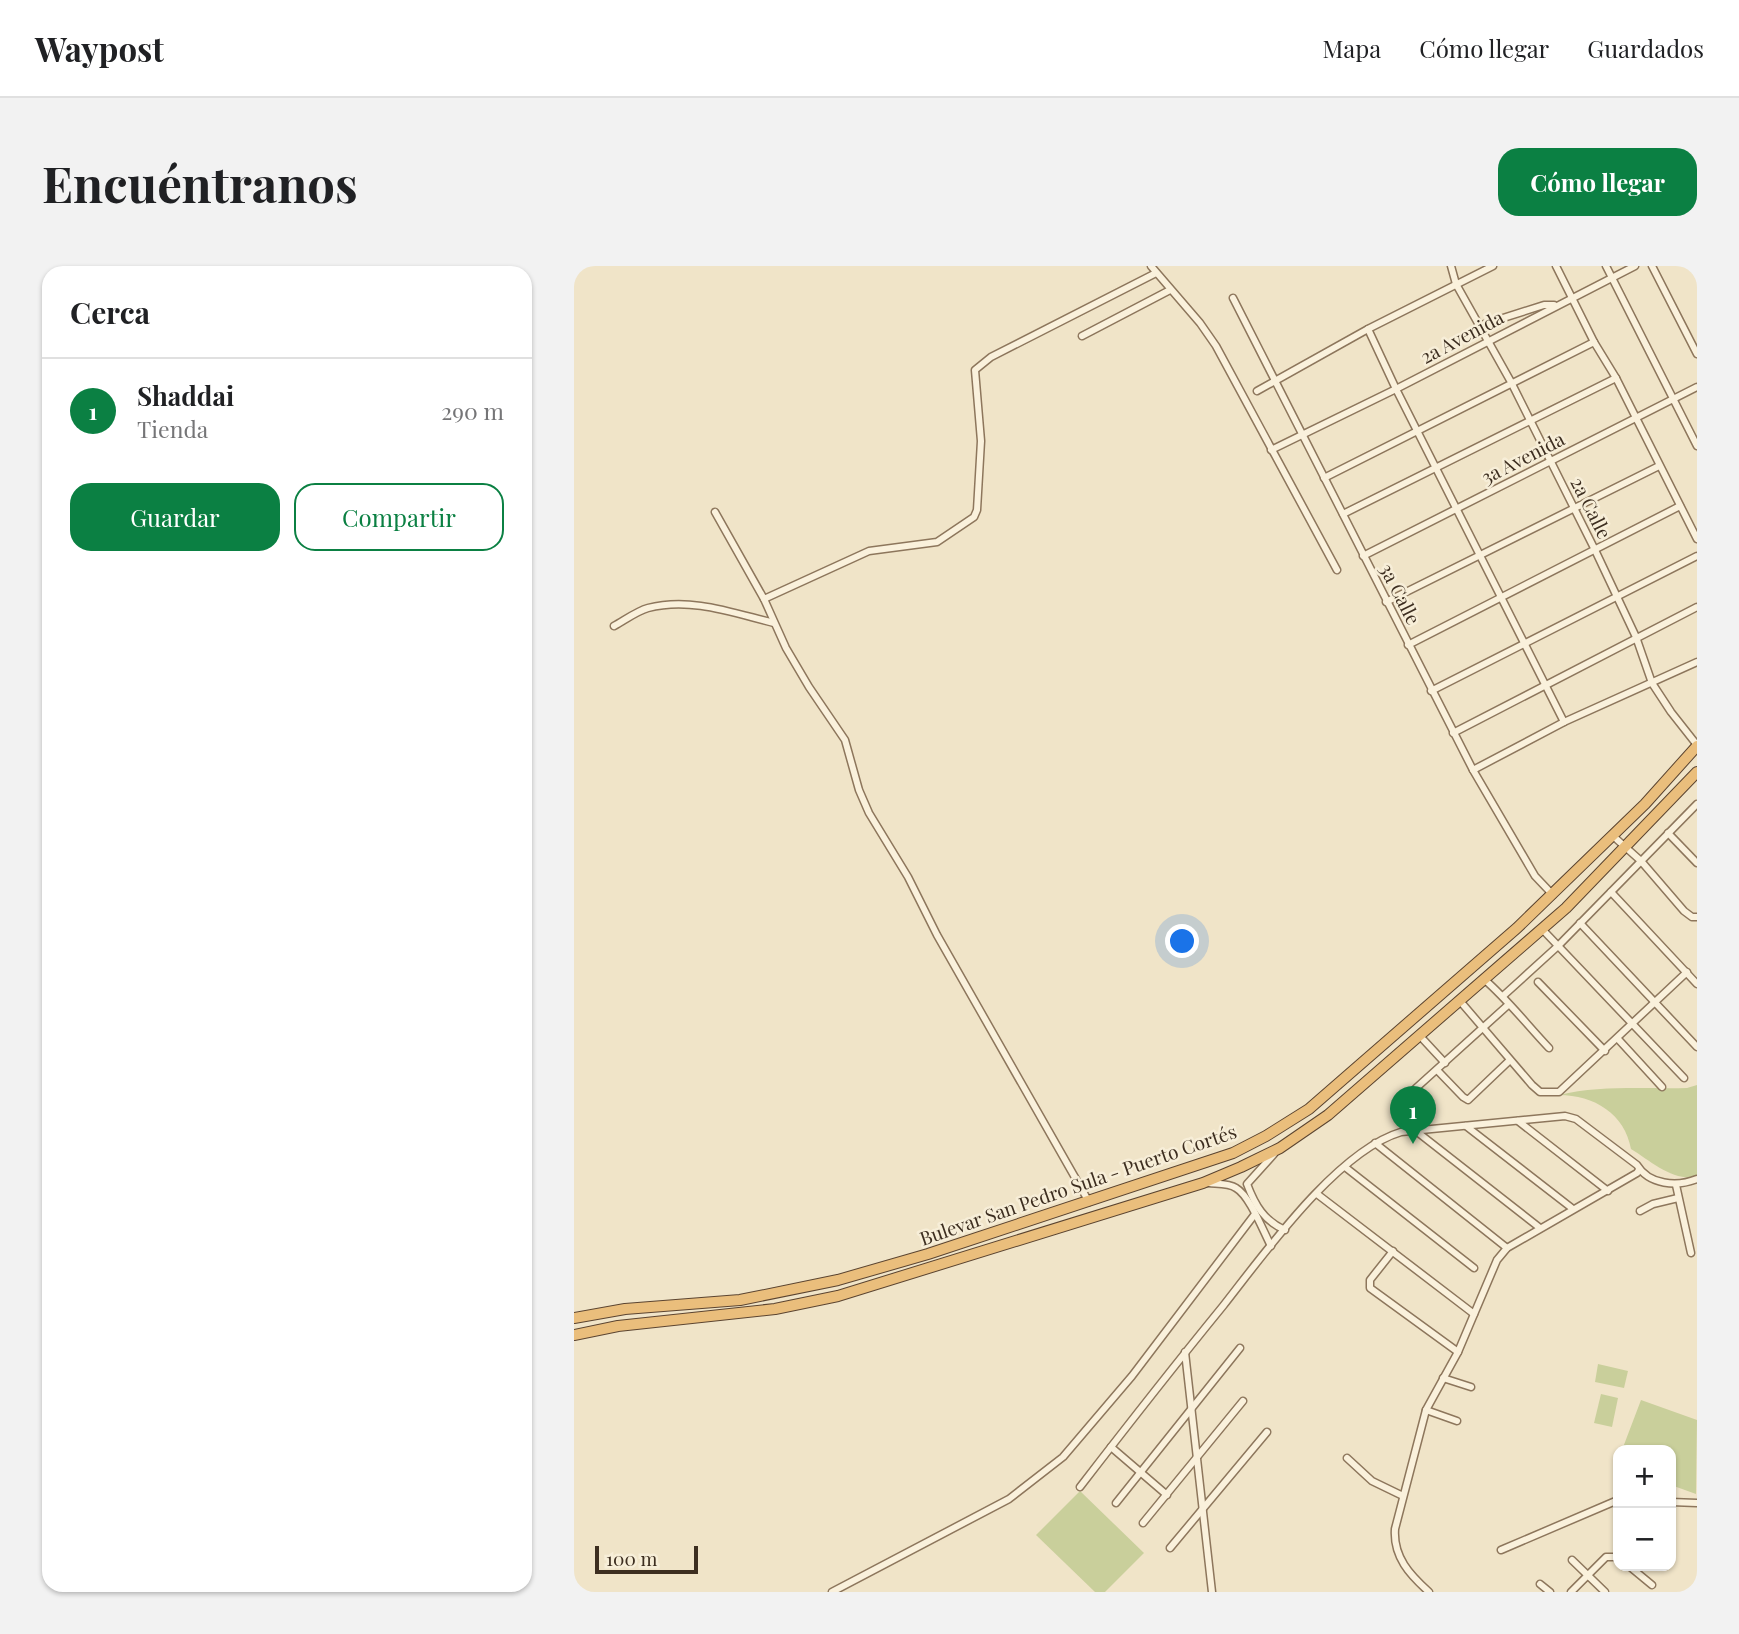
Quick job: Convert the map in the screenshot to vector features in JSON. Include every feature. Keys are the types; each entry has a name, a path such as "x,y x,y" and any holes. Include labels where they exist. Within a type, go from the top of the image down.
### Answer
{"highway":[{"name":"Bulevar San Pedro Sula - Puerto Cortés","path":"574,1318 625,1309 740,1300 889,1266 1218,1160 1266,1136 1309,1109 1553,895 1613,836 1697,745"},
{"name":"Bulevar San Pedro Sula - Puerto Cortés","path":"574,1335 618,1325 736,1314 807,1303 889,1282 1203,1183 1280,1148 1328,1115 1542,929 1626,848 1697,772"},
{"path":"1054,1230 1044,1229 1041,1224 1084,1209 1089,1202"},
{"path":"999,1247 1005,1240 1034,1231 1037,1227 1035,1223 1025,1223"}],"street":[{"path":"1151,266 1200,323 1234,375 1271,450 1337,570"},
{"name":"2a Calle","path":"1451,266 1456,284 1511,382 1595,550 1636,637 1652,683 1697,745"},
{"path":"1257,391 1368,329 1493,266"},
{"path":"1556,266 1697,539"},
{"path":"1606,266 1697,446"},
{"name":"2a Avenida","path":"1271,450 1635,266"},
{"path":"1652,266 1697,354"},
{"path":"764,599 869,551 937,542 974,517 977,510 981,441 975,370 991,357 1156,273"},
{"path":"1082,336 1170,290"},
{"name":"3a Calle","path":"1233,298 1453,733 1535,876 1553,895"},
{"path":"1478,326 1544,305 1556,305"},
{"path":"1368,329 1564,722"},
{"path":"1324,478 1594,342"},
{"path":"1343,514 1616,378"},
{"name":"3a Avenida","path":"1363,556 1697,387"},
{"path":"1386,602 1659,466"},
{"path":"1408,645 1681,506"},
{"path":"715,512 764,599 808,687 845,740 859,790 869,813 908,877 937,935 1089,1202"},
{"path":"1431,691 1697,556"},
{"path":"614,626 648,608 689,605 715,607 774,623"},
{"path":"1453,733 1697,607"},
{"path":"1473,770 1564,722 1697,662"},
{"path":"1503,996 1558,946 1697,804"},
{"path":"1668,833 1679,841 1697,863"},
{"path":"1613,836 1641,861 1684,911 1697,917"},
{"path":"1611,892 1696,981"},
{"path":"1580,923 1697,1047"},
{"path":"1542,929 1684,1078"},
{"path":"1460,1001 1540,1092 1559,1092 1687,972"},
{"path":"1485,980 1503,996 1508,1005 1549,1048"},
{"path":"1538,982 1605,1051"},
{"path":"1405,1098 1508,1005"},
{"path":"1420,1036 1445,1063"},
{"path":"1618,1039 1662,1087"},
{"path":"1437,1070 1468,1100 1510,1060"},
{"path":"1080,1487 1271,1246 1317,1194 1375,1143 1401,1132 1571,1117 1656,1180 1676,1185 1697,1179"},
{"path":"1518,1121 1608,1191"},
{"path":"1466,1126 1573,1209"},
{"path":"1416,1131 1540,1228"},
{"path":"1375,1143 1507,1248"},
{"path":"1280,1148 1247,1184 1260,1212 1270,1224 1285,1230"},
{"path":"1345,1167 1474,1268"},
{"path":"1429,1592 1407,1570 1397,1554 1395,1529 1426,1410 1458,1352 1489,1276 1507,1248 1637,1174 1639,1170"},
{"path":"1203,1183 1238,1189 1255,1214 1271,1246"},
{"path":"1676,1185 1690,1253"},
{"path":"1317,1194 1474,1314"},
{"path":"1640,1211 1653,1204 1678,1198"},
{"path":"832,1592 1009,1499 1063,1457 1132,1376 1255,1214"},
{"path":"1393,1251 1370,1280 1370,1288 1458,1352"},
{"path":"1116,1503 1240,1348"},
{"path":"1185,1352 1212,1592"},
{"path":"1443,1378 1471,1387"},
{"path":"1143,1523 1243,1401"},
{"path":"1426,1410 1457,1422"},
{"path":"1170,1548 1267,1432"},
{"path":"1111,1447 1167,1495"},
{"path":"1347,1458 1372,1481 1403,1496"},
{"path":"1501,1550 1613,1502"},
{"path":"1676,1502 1697,1503"},
{"path":"1571,1592 1606,1557 1613,1557"},
{"path":"1572,1560 1605,1592"},
{"path":"1635,1571 1652,1585"},
{"path":"1540,1584 1550,1592"}],"green space":[{"path":"1697,1085 1697,1177 1671,1173 1631,1149 1622,1126 1606,1109 1596,1103 1559,1095 1606,1089 1687,1088"},
{"path":"1598,1364 1628,1371 1624,1388 1595,1382"},
{"path":"1601,1394 1618,1398 1612,1427 1594,1423"},
{"path":"1641,1400 1697,1420 1696,1494 1676,1487 1676,1445 1624,1445"},
{"path":"1080,1491 1144,1553 1105,1592 1095,1592 1036,1535"}],"place":[{"name":"Shaddai","path":"1413,1144"}]}
